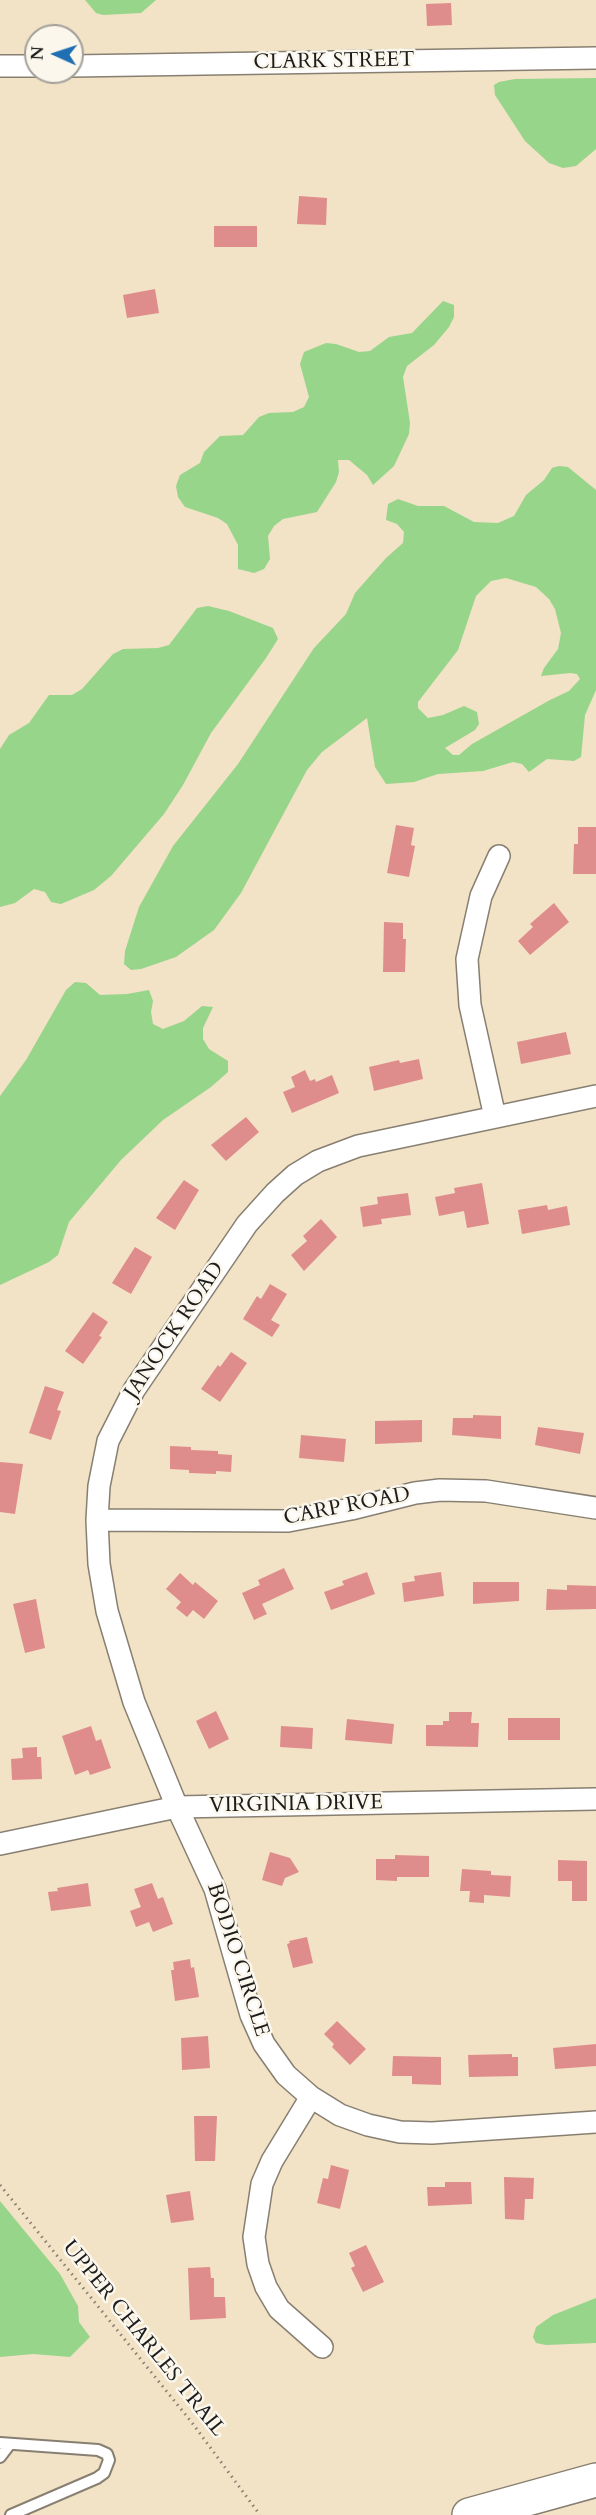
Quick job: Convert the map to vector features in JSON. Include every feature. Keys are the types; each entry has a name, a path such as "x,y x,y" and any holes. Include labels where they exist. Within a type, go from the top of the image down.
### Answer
{"highway":[{"path":"469,2515 596,2480"}],"street":[{"name":"CLARK STREET","path":"84,66 596,58"},
{"path":"0,66 24,66"},
{"path":"495,1117 470,1005 467,959 482,896 499,856"},
{"name":"JANOCK ROAD","path":"177,1807 134,1702 113,1635 103,1588 97,1520 102,1463 117,1420 134,1390 248,1224 275,1193 305,1168 344,1151 596,1096"},
{"name":"CARP ROAD","path":"97,1520 288,1521 351,1509 415,1493 440,1490 486,1491 596,1508"},
{"name":"VIRGINIA DRIVE","path":"0,1844 177,1807 596,1799"},
{"name":"BODIO CIRCLE","path":"177,1807 199,1850 215,1889 251,2015 264,2044 286,2075 311,2097 340,2115 368,2125 400,2132 432,2133 596,2122"},
{"path":"311,2097 272,2161 262,2184 254,2237 258,2264 266,2287 279,2308 322,2348"}],"lane":[{"path":"0,2457 5,2444 98,2450 107,2454 109,2460 104,2473 97,2478 10,2515"}],"path":[{"name":"UPPER CHARLES TRAIL","path":"0,2185 193,2424 260,2515"}],"green space":[{"path":"85,0 156,0 141,13 103,15 96,13"},
{"path":"596,78 596,149 576,166 563,168 549,163 525,141 495,95 494,85 515,79"},
{"path":"443,301 454,305 454,317 449,327 434,345 407,366 403,377 410,423 409,434 394,466 373,485 367,475 349,460 338,460 339,472 336,482 317,512 283,519 274,526 268,536 270,559 264,569 254,573 238,569 238,545 227,524 218,518 185,507 178,497 176,486 180,475 200,463 204,452 220,436 243,435 259,417 269,413 293,412 304,407 309,397 300,364 304,352 326,343 359,352 370,351 389,337 412,333"},
{"path":"568,467 596,490 596,690 585,715 581,757 574,761 547,759 529,772 522,764 513,762 483,771 438,774 414,782 386,784 375,767 367,718 322,752 307,770 241,893 214,930 176,957 141,969 131,970 124,964 125,951 139,907 173,846 238,764 314,648 346,614 355,593 386,558 403,543 404,532 397,524 386,520 388,504 398,499 418,506 444,506 474,522 498,523 514,516 526,495 544,480 552,468","holes":["506,578 536,587 549,599 555,609 561,633 558,649 541,676 570,673 577,674 580,679 569,691 472,744 459,755 453,755 445,748 475,730 479,724 477,712 464,706 443,715 428,718 418,708 418,702 458,650 476,596 491,581"]},
{"path":"208,606 229,611 273,628 278,639 211,733 183,785 164,814 111,876 94,890 61,904 51,902 45,892 34,889 15,903 0,907 0,749 9,735 29,723 49,695 72,695 82,689 113,654 123,649 158,648 169,645 197,608"},
{"path":"75,982 86,983 100,995 149,990 153,1001 151,1012 153,1024 163,1029 184,1021 202,1006 213,1007 203,1028 203,1039 209,1049 228,1061 228,1072 211,1087 163,1120 121,1160 69,1222 58,1255 49,1262 0,1285 0,1096 26,1060 66,990"},
{"path":"0,2201 60,2274 78,2306 79,2322 90,2337 70,2357 33,2354 0,2357"},
{"path":"596,2298 596,2343 546,2345 536,2343 533,2337 536,2327 553,2315"}],"building":[{"path":"451,3 452,25 427,26 426,4"},
{"path":"299,196 327,198 326,225 297,224"},
{"path":"214,226 257,226 257,247 214,247"},
{"path":"155,289 159,313 127,318 123,295"},
{"path":"396,825 414,828 411,845 415,846 409,877 387,873"},
{"path":"578,827 596,827 596,874 573,874 574,844 578,844"},
{"path":"554,903 569,922 530,955 518,941 533,927 530,924"},
{"path":"384,922 403,923 403,939 406,939 405,972 383,972"},
{"path":"566,1032 571,1054 521,1064 517,1042"},
{"path":"419,1059 423,1079 374,1091 369,1067 399,1060 400,1063"},
{"path":"305,1070 310,1081 315,1079 316,1082 332,1075 339,1093 292,1113 283,1092 295,1087 291,1077"},
{"path":"246,1117 259,1132 226,1161 211,1145"},
{"path":"184,1180 199,1190 175,1230 156,1218"},
{"path":"482,1183 489,1224 467,1228 464,1211 439,1216 435,1197 455,1193 454,1188"},
{"path":"408,1193 411,1215 381,1219 382,1224 363,1227 360,1207 378,1204 377,1197"},
{"path":"547,1205 548,1210 567,1206 570,1225 522,1234 518,1210"},
{"path":"321,1219 337,1237 304,1271 291,1255 307,1241 303,1236"},
{"path":"135,1247 152,1257 131,1294 112,1283"},
{"path":"270,1284 287,1294 271,1320 280,1325 272,1337 243,1319 257,1296 261,1299"},
{"path":"93,1312 108,1322 99,1336 102,1337 83,1364 65,1351"},
{"path":"231,1352 247,1363 220,1402 201,1389 218,1365 220,1367"},
{"path":"45,1386 64,1392 57,1410 61,1411 51,1440 29,1433"},
{"path":"473,1415 501,1416 501,1439 452,1435 453,1418 473,1418"},
{"path":"422,1420 422,1442 375,1444 375,1421"},
{"path":"538,1427 584,1433 580,1454 535,1445"},
{"path":"301,1435 346,1439 344,1462 299,1458"},
{"path":"170,1446 191,1447 191,1450 218,1451 218,1454 232,1455 231,1472 189,1473 189,1470 170,1469"},
{"path":"0,1462 23,1464 15,1514 0,1512"},
{"path":"284,1568 294,1589 262,1604 267,1614 254,1620 242,1593 260,1585 258,1580"},
{"path":"367,1572 375,1594 331,1610 324,1592 344,1585 342,1581"},
{"path":"441,1572 444,1596 404,1602 402,1583 415,1581 414,1576"},
{"path":"180,1573 193,1585 195,1582 218,1601 204,1619 193,1610 187,1617 176,1608 181,1602 166,1589"},
{"path":"473,1582 519,1582 519,1601 473,1604"},
{"path":"567,1585 596,1586 596,1609 546,1610 547,1589 567,1590"},
{"path":"36,1599 45,1648 25,1653 13,1604"},
{"path":"216,1711 229,1739 209,1749 196,1721"},
{"path":"449,1712 472,1712 471,1723 479,1723 478,1747 426,1746 426,1725 443,1725 443,1721 449,1721"},
{"path":"508,1718 560,1718 560,1740 508,1740"},
{"path":"347,1719 394,1724 392,1744 345,1740"},
{"path":"91,1726 96,1741 101,1739 111,1768 90,1775 88,1770 75,1775 62,1736"},
{"path":"281,1726 313,1728 312,1749 280,1747"},
{"path":"37,1747 37,1757 41,1757 42,1779 12,1780 11,1759 23,1758 22,1748"},
{"path":"270,1852 290,1858 299,1872 285,1878 282,1886 262,1880"},
{"path":"395,1855 429,1856 429,1877 397,1877 397,1881 376,1880 376,1859 395,1859"},
{"path":"558,1860 587,1861 587,1901 572,1901 572,1881 558,1881"},
{"path":"462,1869 491,1871 491,1875 511,1876 510,1897 484,1895 484,1903 469,1902 470,1891 460,1891"},
{"path":"88,1883 91,1906 51,1911 48,1892 58,1891 57,1888"},
{"path":"152,1883 158,1899 163,1897 173,1924 153,1932 149,1922 136,1927 130,1911 141,1907 134,1889"},
{"path":"307,1937 313,1963 293,1968 287,1944 290,1943 289,1941"},
{"path":"190,1959 191,1968 194,1967 199,1997 175,2001 171,1970 174,1970 173,1962"},
{"path":"337,2021 366,2049 350,2065 332,2047 334,2044 324,2034"},
{"path":"208,2036 210,2068 182,2070 181,2038"},
{"path":"596,2044 596,2066 555,2069 553,2048"},
{"path":"512,2054 512,2057 518,2057 518,2076 469,2077 468,2055"},
{"path":"393,2056 441,2057 441,2085 412,2084 412,2076 392,2076"},
{"path":"194,2116 217,2116 215,2161 195,2161"},
{"path":"331,2165 349,2170 340,2209 317,2203 323,2178 328,2179"},
{"path":"504,2177 534,2178 533,2199 525,2199 524,2220 505,2219"},
{"path":"445,2182 471,2182 472,2204 428,2206 427,2187 445,2187"},
{"path":"190,2191 194,2220 171,2223 166,2195"},
{"path":"366,2245 384,2282 363,2292 351,2268 355,2266 349,2253"},
{"path":"210,2267 211,2278 214,2278 214,2297 225,2297 226,2318 190,2320 188,2268"}]}
